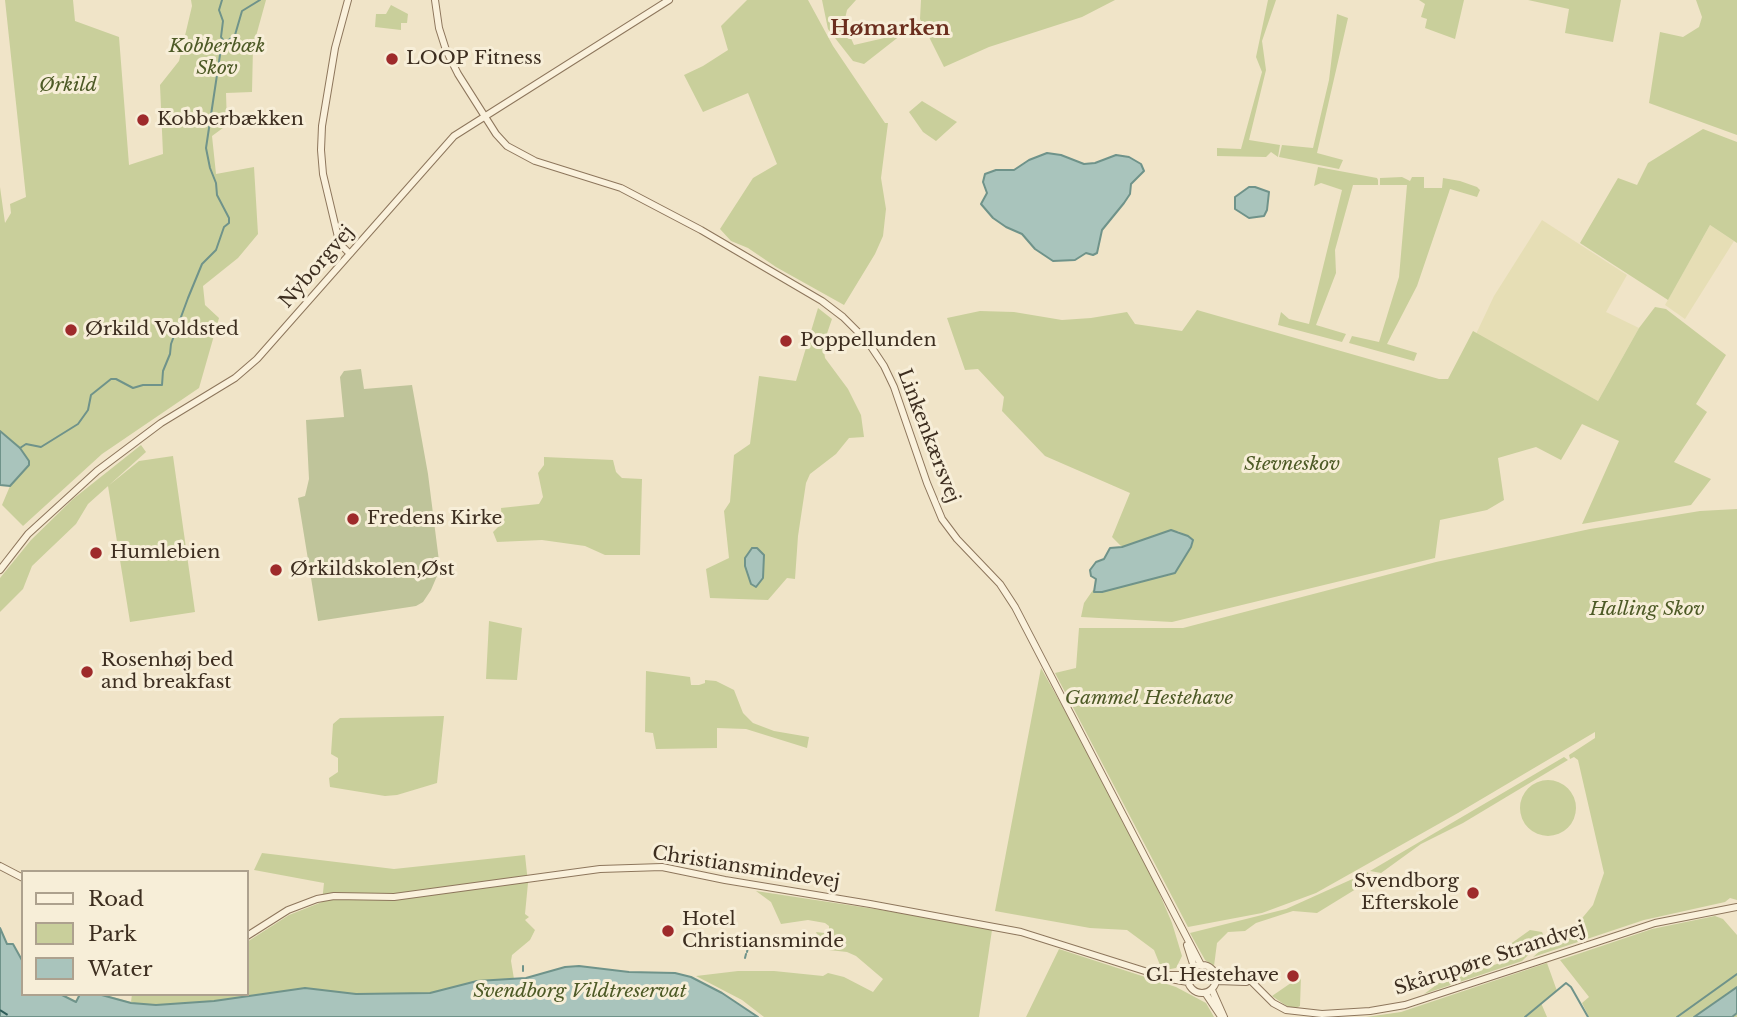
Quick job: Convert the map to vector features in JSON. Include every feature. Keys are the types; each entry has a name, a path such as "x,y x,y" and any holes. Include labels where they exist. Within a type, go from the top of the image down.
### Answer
{"street":[{"path":"348,0 335,48 322,126 321,150 323,174 338,237 341,245 350,254"},
{"name":"Linkenkærsvej","path":"435,0 439,28 457,74 501,141 516,153 621,188 701,230 822,301 868,342 894,387 942,519 1000,584 1015,607 1183,930 1198,966"},
{"name":"Nyborgvej","path":"0,570 28,534 97,471 161,423 235,378 257,359 446,144 669,0"},
{"path":"0,866 21,876"},
{"name":"Christiansmindevej","path":"248,935 288,910 334,896 394,897 600,869 662,867 1021,932 1158,975 1188,979"},
{"name":"Skårupøre Strandvej","path":"1217,978 1238,980 1258,987 1273,1003 1286,1010 1301,1013 1370,1011 1405,1005 1655,923 1737,907"},
{"path":"1198,966 1210,967 1217,978 1209,992 1196,993 1188,979 1198,966"},
{"path":"1209,992 1223,1017"}],"shaded area":[{"path":"1542,220 1627,275 1606,312 1639,328 1598,401 1476,334 1494,296"},
{"path":"1710,225 1734,241 1685,319 1665,305"}],"green space":[{"path":"5,0 73,0 75,21 119,37 129,165 163,154 160,85 179,61 192,6 191,0 266,0 253,47 252,92 226,93 227,125 212,136 216,174 254,167 258,234 238,258 203,286 205,305 219,318 199,388 102,454 23,526 2,505 10,486 29,465 20,448 0,431 0,187 5,223 11,213 10,204 26,197"},
{"path":"747,0 808,0 833,46 885,123 888,123 881,178 886,209 883,236 844,305 748,248 731,241 720,229 753,178 777,164 748,93 703,112 684,75 728,50 721,26"},
{"path":"822,0 856,0 847,10 844,23 854,45 893,36 915,24 864,64 853,61 828,29"},
{"path":"921,0 1115,0 1082,17 989,47 944,67 920,19"},
{"path":"1268,0 1276,0 1262,41 1266,70 1249,140 1280,145 1278,157 1271,152 1266,157 1217,156 1217,148 1241,149 1262,72 1256,57"},
{"path":"1419,0 1464,0 1455,39 1425,28 1427,19 1421,17 1425,4"},
{"path":"1528,0 1621,0 1613,42 1565,33 1569,9"},
{"path":"1696,0 1737,0 1737,135 1649,103 1660,32 1683,37 1699,27 1702,17"},
{"path":"391,5 408,14 407,23 401,23 401,30 375,27 376,14 386,14"},
{"path":"1337,14 1348,18 1317,153 1343,160 1339,169 1279,157 1282,145 1313,148 1329,80"},
{"path":"922,101 957,122 936,141 923,132 909,112"},
{"path":"1703,129 1737,142 1737,243 1710,225 1668,300 1580,243 1618,178 1637,185 1648,163"},
{"path":"1318,167 1378,180 1378,185 1353,185 1335,250 1336,273 1316,325 1346,334 1342,342 1278,325 1281,312 1289,319 1309,324 1342,190 1321,183 1314,186"},
{"path":"1402,177 1410,181 1412,177 1424,177 1424,188 1442,188 1443,178 1460,181 1480,190 1477,197 1450,189 1417,286 1387,344 1417,353 1414,361 1349,343 1352,336 1379,342 1399,277 1407,185 1380,185 1380,178"},
{"name":"Stevneskov","path":"1655,307 1666,309 1726,355 1696,404 1707,412 1674,462 1711,479 1691,505 1582,524 1619,441 1582,424 1561,460 1536,447 1498,458 1504,500 1487,510 1440,520 1435,558 1172,622 1081,617 1084,603 1093,590 1102,592 1169,575 1177,569 1193,543 1190,537 1178,531 1122,547 1112,537 1130,493 1045,456 1002,411 1004,397 978,369 965,370 947,318 980,311 1014,312 1062,320 1127,312 1135,324 1182,331 1197,310 1439,379 1448,379 1473,331 1598,401 1639,328"},
{"path":"818,308 832,319 823,345 825,358 848,389 861,415 864,437 849,438 836,454 810,474 806,483 798,536 795,579 787,578 768,600 710,598 706,569 729,558 724,511 730,502 734,455 750,444 759,376 796,381"},
{"path":"361,369 364,389 412,385 428,474 440,569 431,590 423,602 416,606 318,621 298,498 305,496 309,479 306,420 344,417 340,377 344,371"},
{"path":"141,445 146,452 88,504 76,524 32,566 23,589 0,612 0,578 31,540 73,499"},
{"path":"173,456 195,612 130,622 108,486 139,461"},
{"path":"544,457 613,460 616,472 622,478 642,479 640,555 605,555 585,546 542,540 497,542 493,532 502,523 501,508 539,504 543,497 538,473 544,465"},
{"name":"Halling Skov","path":"1737,509 1737,900 1730,898 1725,902 1644,920 1533,957 1548,944 1569,934 1593,905 1604,873 1578,760 1574,757 1570,759 1569,755 1595,738 1595,732 1316,893 1262,913 1188,927 1055,673 1076,668 1079,628 1183,628 1436,562 1590,529 1700,511"},
{"path":"489,621 522,628 517,680 486,679"},
{"name":"Gammel Hestehave","path":"1041,668 1099,772 1155,883 1182,956 1176,968 1165,970 1154,950 1127,930 1090,928 995,911"},
{"path":"646,671 690,677 691,685 705,683 705,680 716,681 734,690 743,713 753,723 774,731 809,737 807,748 746,729 717,728 717,748 656,749 653,733 645,732"},
{"path":"444,716 437,783 385,796 330,787 329,778 338,772 338,758 331,754 333,724 340,718"},
{"path":"1564,757 1568,760 1463,823 1421,844 1381,873 1370,871"},
{"path":"1548,780 1559,782 1568,788 1574,797 1574,819 1568,828 1559,834 1548,836 1537,834 1528,828 1522,819 1520,808 1522,797 1528,788 1537,782"},
{"path":"262,853 394,869 525,855 528,883 525,914 529,917 525,920 535,930 530,940 512,955 514,979 579,966 629,972 675,973 691,977 755,1017 0,1017 0,928 21,988 21,996 63,996 76,1002 79,996 109,996 131,1002 132,996 248,996 248,941 289,915 322,902 324,883 254,870"},
{"path":"1368,872 1369,881 1317,913 1293,911 1256,923 1245,931 1228,932 1217,943 1214,966 1205,960 1190,933 1286,909"},
{"path":"756,891 921,916 992,930 979,1017 764,1017 742,1000 696,976 738,971 774,971 823,976 828,973 844,977 873,992 883,979 856,956 829,950 821,943 816,932 824,933 829,930 825,923 808,920 781,924 771,902"},
{"path":"1715,916 1723,919 1737,935 1737,1017 1589,1017 1582,1003 1589,997 1560,960 1652,929"},
{"path":"1530,930 1542,932 1545,939 1522,961 1424,994 1439,983 1497,964 1508,955 1509,945"},
{"path":"1059,949 1176,987 1206,1003 1214,1017 1026,1017"},
{"path":"1547,963 1557,991 1541,1003 1547,1017 1366,1017 1401,1012"},
{"path":"1301,976 1300,1006 1288,1007 1272,996"}],"water":[{"path":"1047,153 1084,164 1116,155 1129,157 1141,164 1144,171 1131,184 1130,194 1102,230 1097,253 1093,255 1086,253 1075,260 1053,261 1035,249 1022,234 993,218 981,204 987,193 983,182 985,174 996,170 1014,170"},
{"path":"1249,187 1269,192 1264,216 1249,218 1235,209 1235,197"},
{"path":"0,431 20,448 29,461 29,465 10,486 0,485"},
{"path":"1171,530 1193,540 1175,573 1094,592 1096,579 1091,576 1090,570 1096,562 1104,559 1110,548 1122,547"},
{"path":"752,548 757,548 764,555 763,578 756,587 751,584 745,566 745,558"},
{"name":"Svendborg Vildtreservat","path":"0,928 7,944 13,944 21,958 21,996 64,996 76,1002 79,996 105,996 131,1003 156,1005 214,1001 305,988 356,994 430,993 477,981 526,978 565,967 579,966 629,972 675,973 691,977 722,993 758,1017 0,1017"},
{"path":"1737,987 1737,1013 1732,1017 1694,1017"}],"waterway":[{"path":"222,0 219,10 223,21 221,37 225,42"},
{"path":"20,448 26,444 41,447 78,424 88,410 91,395 111,379 133,388 162,385 171,344 202,264 216,250 224,227 229,223 217,195 206,148 220,55 226,42 235,35 242,11 260,0"},
{"path":"747,952 749,943"},
{"path":"745,958 746,954"},
{"path":"523,966 523,971"},
{"path":"1677,1017 1737,974"},
{"path":"1525,1017 1566,983 1588,1017"}],"ferry route":[{"path":"0,1010 11,1017"}],"place":[{"name":"LOOP Fitness","path":"392,59"},
{"name":"Kobberbækken","path":"143,120"},
{"name":"Ørkild Voldsted","path":"71,330"},
{"name":"Poppellunden","path":"786,341"},
{"name":"Fredens Kirke","path":"353,519"},
{"name":"Humlebien","path":"96,553"},
{"name":"Ørkildskolen,Øst","path":"276,570"},
{"name":"Rosenhøj bed and breakfast","path":"87,672"},
{"name":"Svendborg Efterskole","path":"1473,893"},
{"name":"Hotel Christiansminde","path":"668,931"},
{"name":"Gl. Hestehave","path":"1293,976"}],"district":[{"name":"Hømarken","path":"890,29"}],"park label":[{"name":"Kobberbæk Skov","path":"217,58"},
{"name":"Ørkild","path":"68,86"}]}
